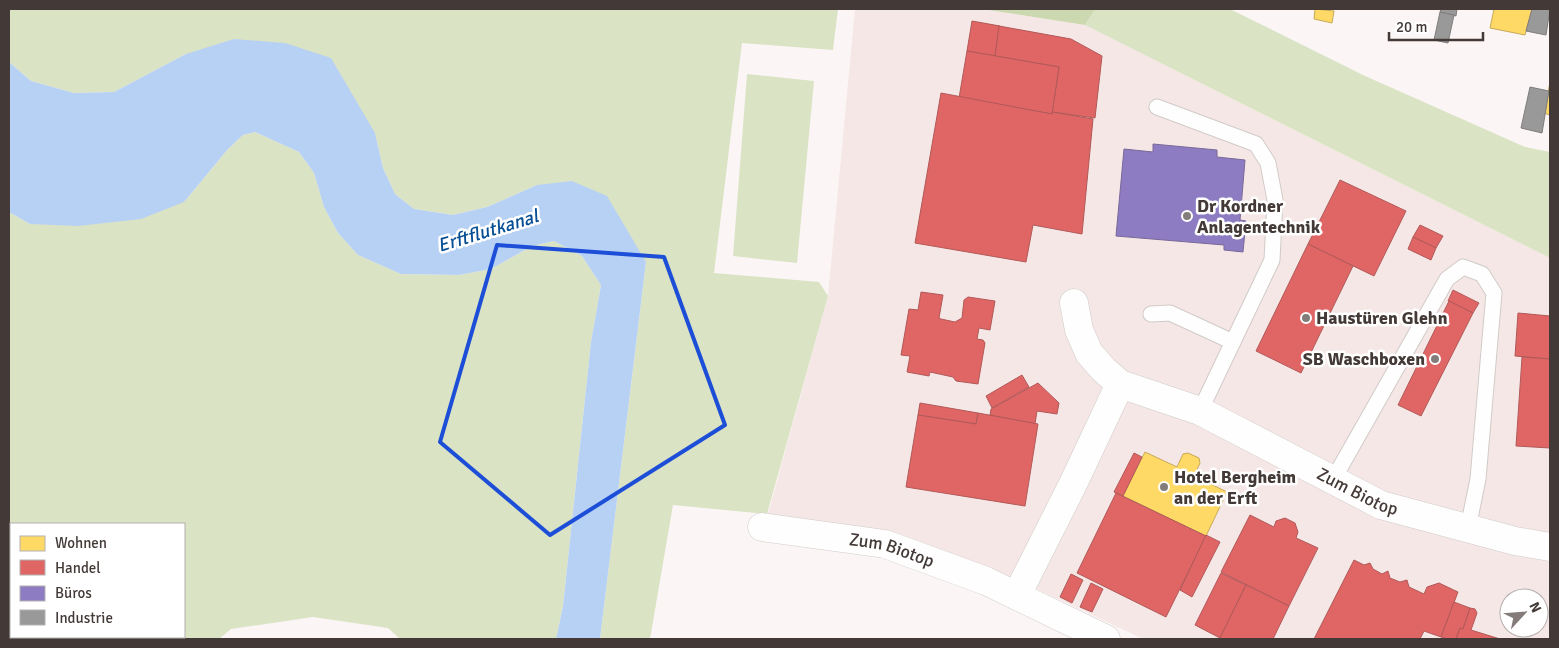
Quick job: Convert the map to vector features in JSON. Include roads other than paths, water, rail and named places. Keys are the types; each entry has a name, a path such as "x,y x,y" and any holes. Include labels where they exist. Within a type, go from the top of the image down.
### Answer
{"street":[{"name":"Zum Biotop","path":"1074,303 1079,330 1089,352 1104,370 1120,384 1200,411 1381,505 1515,541 1550,547"},
{"path":"1017,595 1073,484 1120,384"},
{"name":"Zum Biotop","path":"762,527 885,544 1017,595 1106,639"}],"lane":[{"path":"1157,107 1256,144 1268,164 1275,200 1272,260 1200,411"},
{"path":"1333,480 1447,280 1463,267 1482,274 1494,293 1478,479 1468,528"},
{"path":"1150,314 1170,314 1233,342"}],"water":[{"name":"Erftflutkanal","path":"234,39 285,43 331,58 375,133 383,168 395,194 414,209 453,215 487,207 537,185 572,181 607,196 646,262 600,639 556,639 563,606 591,342 601,285 582,256 554,241 532,246 491,269 459,275 401,274 358,255 338,233 324,207 314,173 299,152 255,132 243,135 228,149 184,202 141,219 78,226 30,224 9,212 9,62 31,81 74,93 114,92 186,54"}],"place":[{"name":"Dr Kordner Anlagentechnik","path":"1187,216"},
{"name":"Haustüren Glehn","path":"1306,318"},
{"name":"SB Waschboxen","path":"1435,359"},
{"name":"Hotel Bergheim an der Erft","path":"1164,487"}]}
